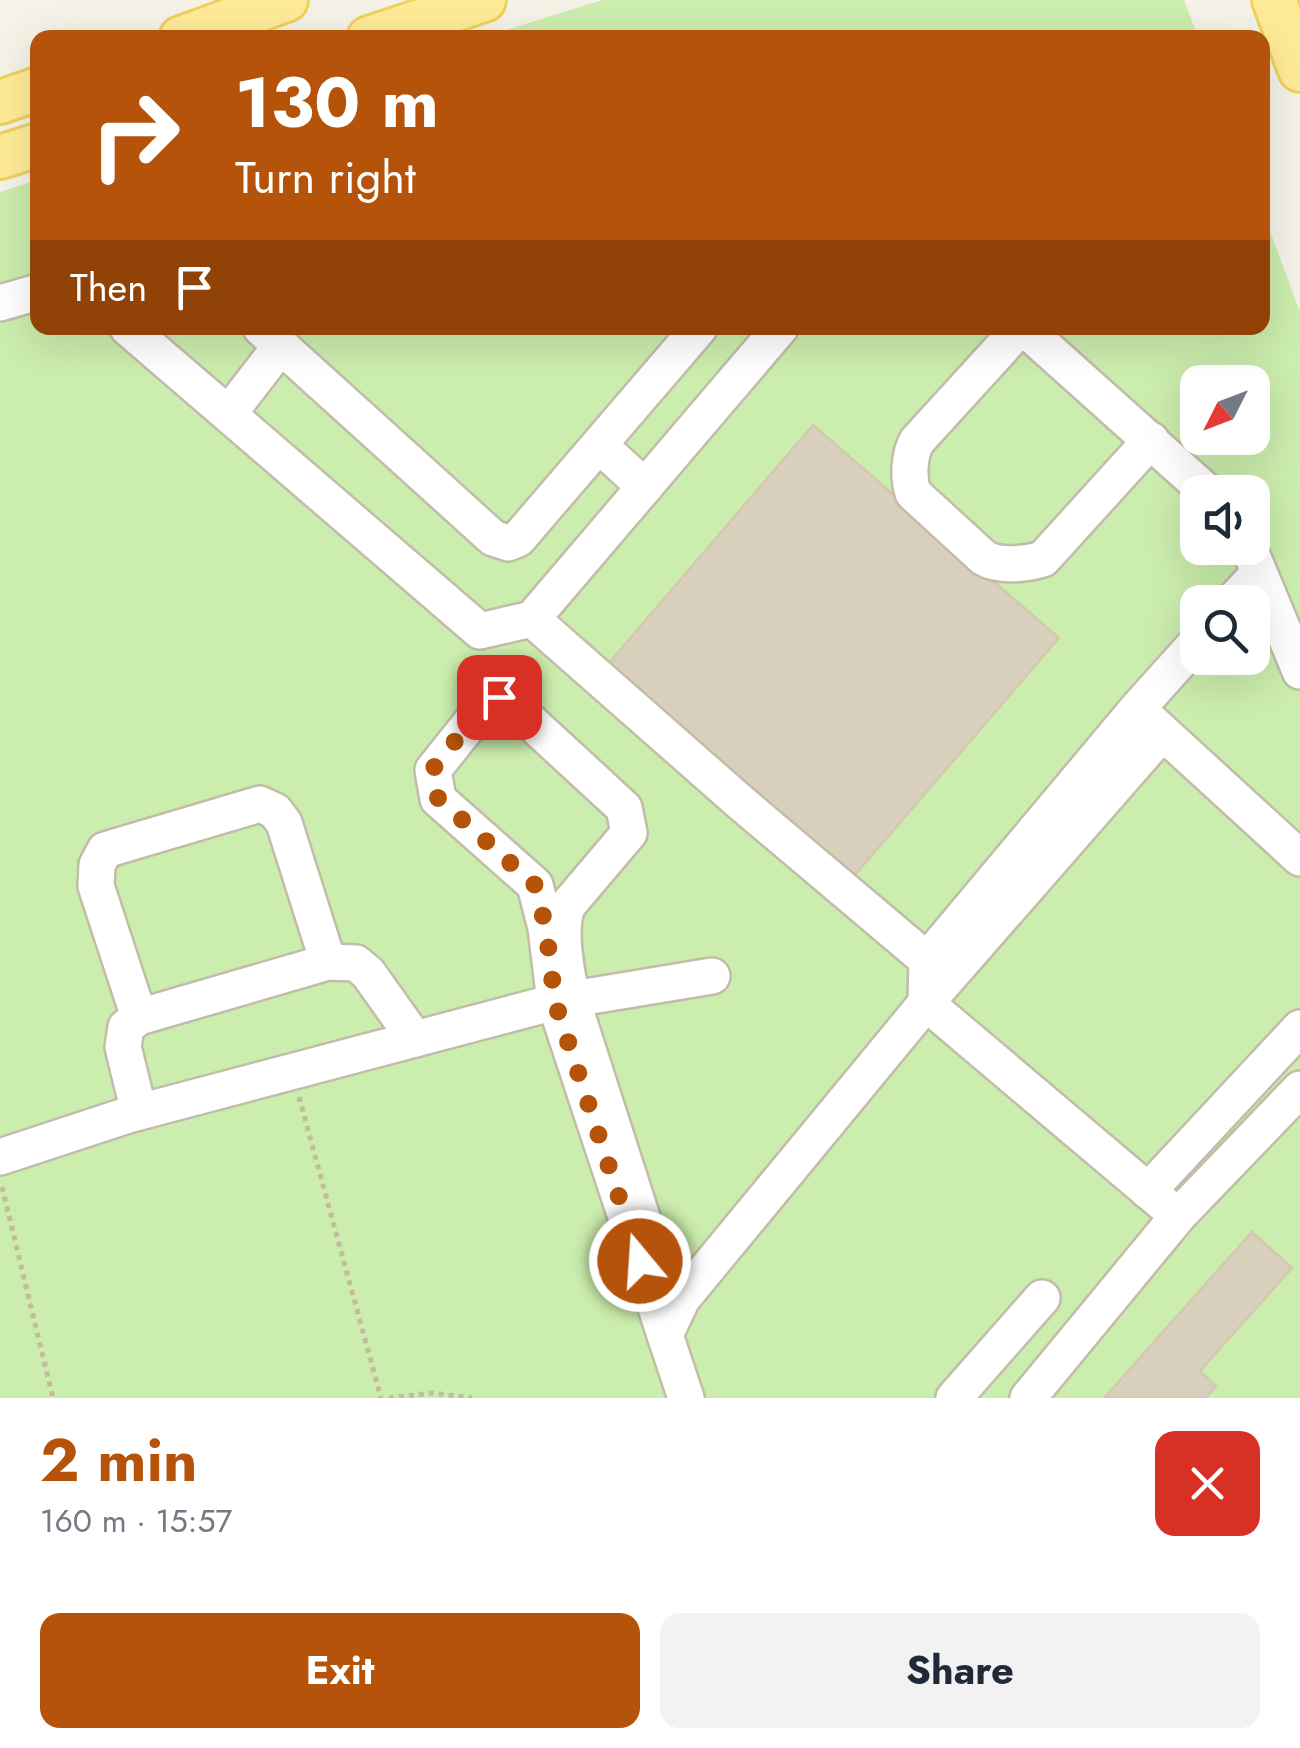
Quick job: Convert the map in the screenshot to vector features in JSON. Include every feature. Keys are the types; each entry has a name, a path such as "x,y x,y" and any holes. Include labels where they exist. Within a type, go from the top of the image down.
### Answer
{"main road":[{"path":"204,30 286,0"},
{"path":"393,30 484,0"},
{"path":"1274,0 1300,70"}],"street":[{"path":"0,304 30,295"},
{"path":"136,335 480,631 532,619 774,335"},
{"path":"229,413 271,337 500,542 508,543 518,540 692,335"},
{"path":"1016,335 912,452 913,493 984,558 998,563 1043,558 1151,440"},
{"path":"1030,335 1189,475"},
{"path":"599,445 645,486"},
{"path":"1256,565 1300,671"},
{"path":"532,619 928,960"},
{"path":"665,1334 682,1299 1150,721 1180,671"},
{"path":"682,1299 668,1288 660,1273 563,1001 563,917 568,905 629,833 624,808 509,702 499,697 488,700 432,770 438,798 535,885 563,1001 686,1398"},
{"path":"926,1002 928,960 1150,721"},
{"path":"1150,721 1300,858"},
{"path":"139,1017 96,886 97,865 105,850 260,804 276,810 284,823 328,962"},
{"path":"140,1112 123,1047 126,1027 139,1017 328,962 356,963 368,973 415,1039"},
{"path":"0,1157 140,1112 563,1001 712,976"},
{"path":"926,1002 1178,1216"},
{"path":"1148,1190 1300,1028"},
{"path":"1028,1398 1178,1216 1300,1089"},
{"path":"954,1398 1042,1298"}],"path":[{"path":"292,1072 380,1398"},
{"path":"0,1179 53,1398"},
{"path":"389,1398 432,1392 472,1398"}],"green space":[{"path":"602,0 1184,0 1195,30 506,30"},
{"path":"30,182 30,335 1270,335 1270,231 1300,312 1300,1398 0,1398 0,192"}],"building":[{"path":"813,425 1059,638 848,883 602,671"},
{"path":"1252,1232 1292,1268 1200,1371 1216,1386 1206,1398 1104,1398"}],"route":[{"path":"499,697 488,700 432,770 438,798 535,885 546,928 555,1002 640,1261"}]}
